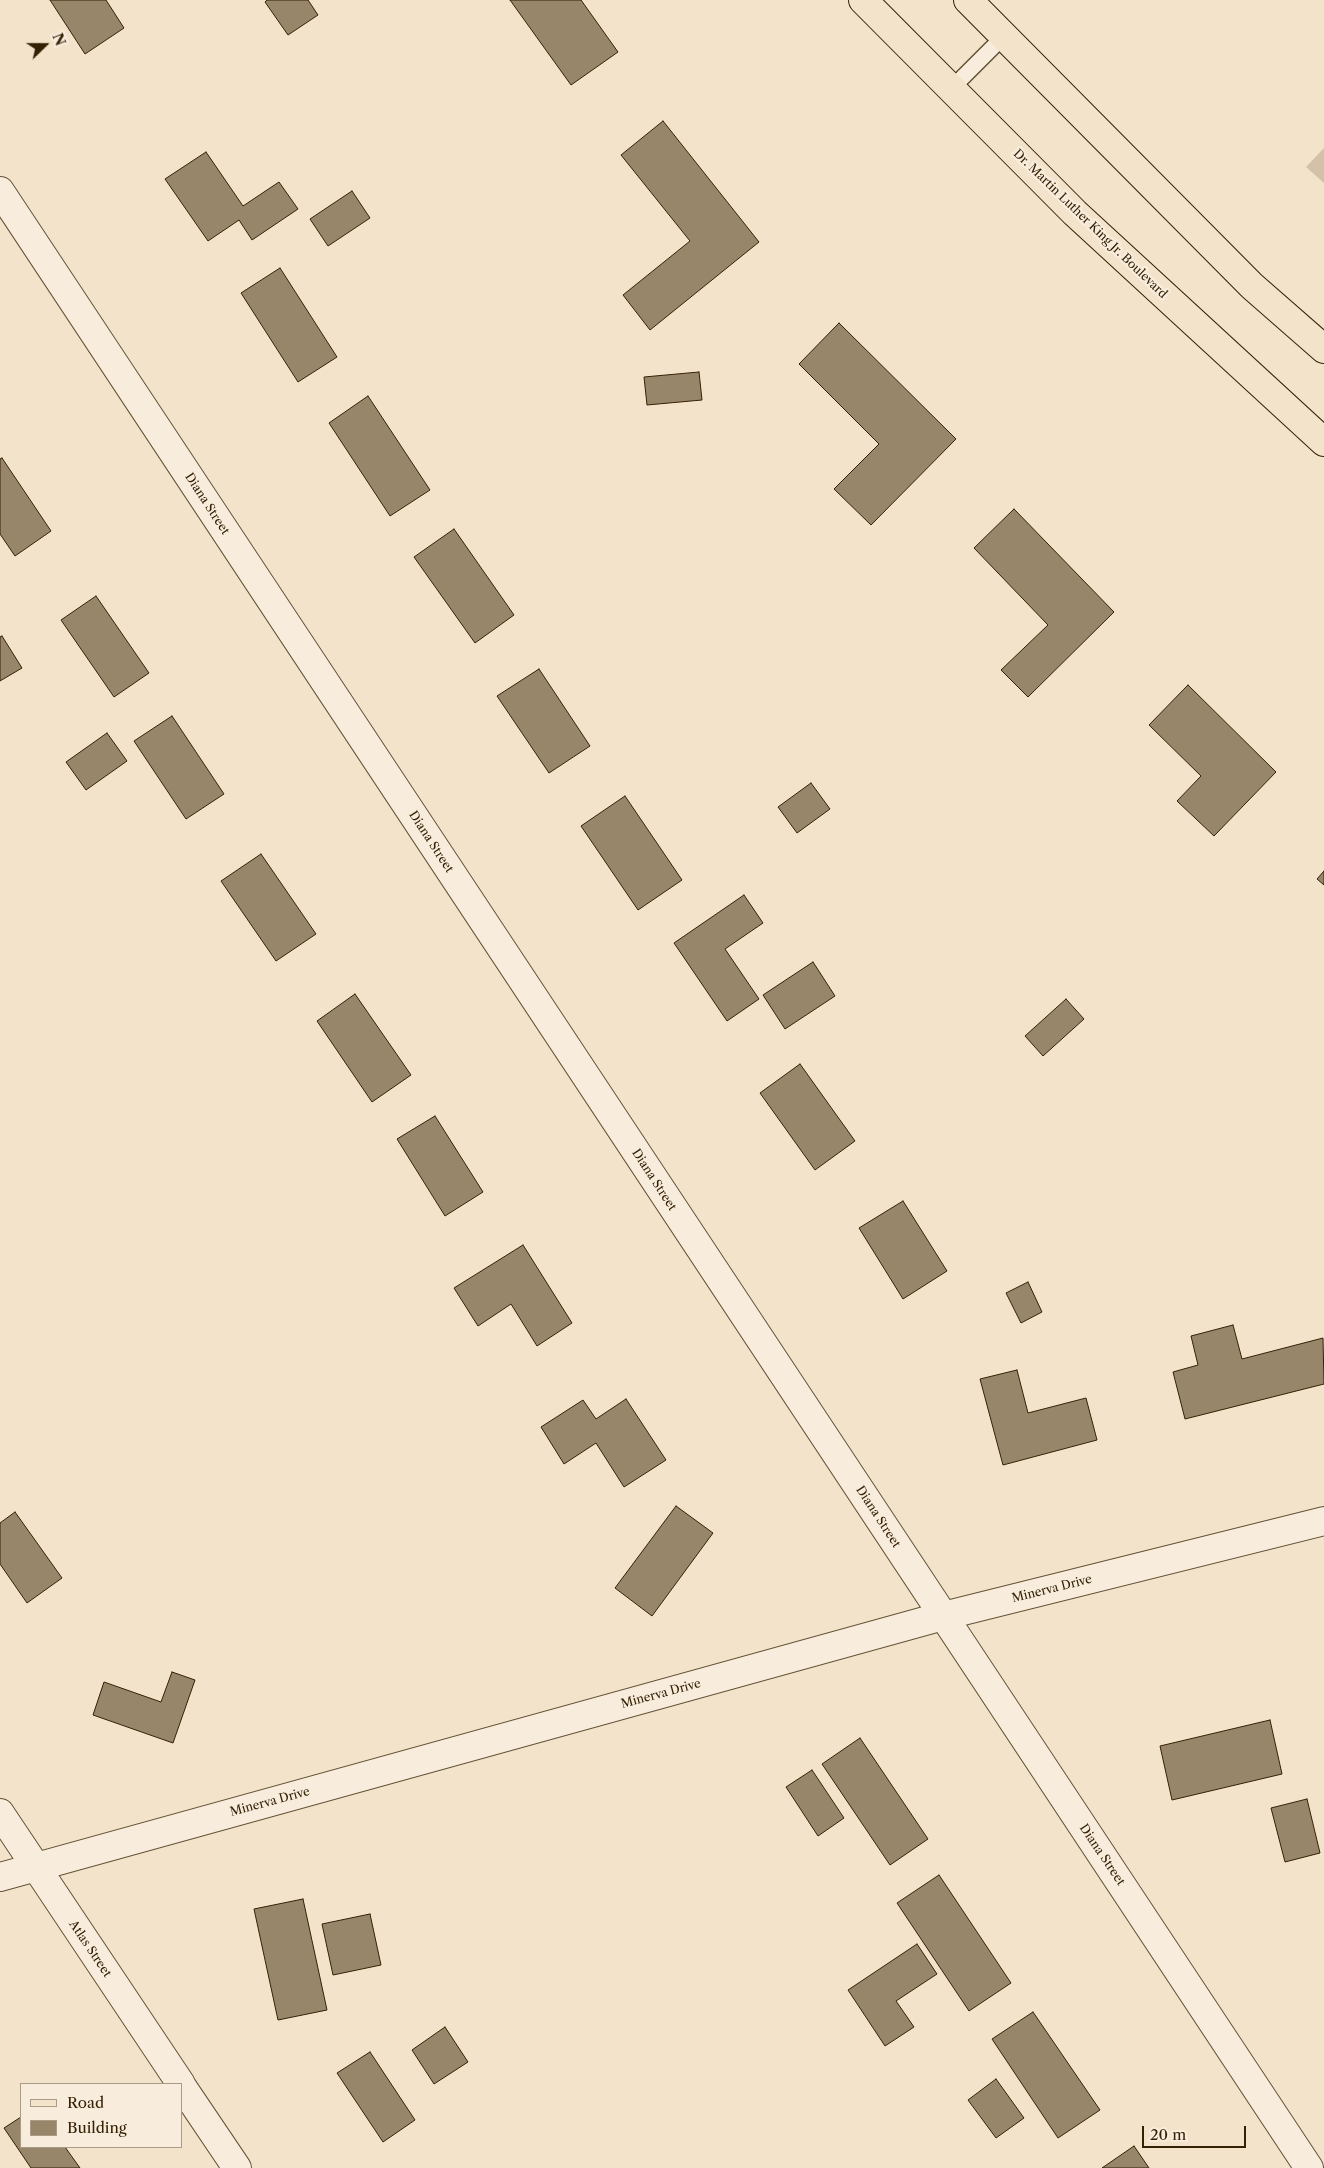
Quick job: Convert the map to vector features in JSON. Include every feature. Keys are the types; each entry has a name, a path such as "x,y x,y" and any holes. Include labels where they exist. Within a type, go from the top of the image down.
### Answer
{"main road":[{"name":"Dr. Martin Luther King Jr. Boulevard","path":"863,0 1076,213 1324,442"},
{"path":"968,0 1003,38 1252,286 1324,349"}],"street":[{"name":"Diana Street","path":"0,191 1309,2168"},
{"name":"Minerva Drive","path":"0,1877 943,1616 1324,1521"},
{"name":"Atlas Street","path":"0,1813 180,2083"},
{"name":"Atlas Street","path":"182,2086 237,2168"}],"lane":[{"path":"951,88 1003,38"}],"shaded area":[{"path":"1324,148 1324,183 1306,167"}],"building":[{"path":"50,0 106,0 124,28 85,54"},
{"path":"267,0 308,0 318,15 288,35 265,2"},
{"path":"510,0 581,0 618,52 571,85"},
{"path":"663,121 759,242 650,330 623,295 690,241 621,155"},
{"path":"206,152 243,206 279,182 298,209 252,240 239,220 208,241 165,179"},
{"path":"352,191 370,218 328,246 310,219"},
{"path":"280,268 337,357 298,382 241,293"},
{"path":"839,323 956,439 871,525 834,489 879,444 799,364"},
{"path":"699,372 702,400 647,405 644,377"},
{"path":"368,396 430,490 390,516 329,423"},
{"path":"2,458 51,531 15,556 0,534 0,459"},
{"path":"1014,509 1114,612 1028,697 1001,670 1048,625 974,548"},
{"path":"454,529 514,615 475,643 414,557"},
{"path":"96,596 149,673 114,697 61,620"},
{"path":"2,636 22,668 0,681 0,637"},
{"path":"539,669 590,746 549,773 497,696"},
{"path":"1188,685 1276,772 1214,836 1177,801 1201,776 1149,725"},
{"path":"172,716 224,794 186,819 134,741"},
{"path":"107,733 127,761 86,790 66,762"},
{"path":"811,783 830,809 797,833 778,807"},
{"path":"625,796 682,880 638,910 581,826"},
{"path":"261,854 316,934 276,961 221,881"},
{"path":"1324,871 1324,885 1317,879"},
{"path":"744,895 763,923 725,949 759,999 727,1021 674,943"},
{"path":"813,962 835,996 785,1029 763,995"},
{"path":"355,994 411,1075 372,1102 317,1021"},
{"path":"1066,999 1084,1019 1043,1056 1025,1036"},
{"path":"800,1064 855,1141 815,1170 760,1093"},
{"path":"435,1116 483,1192 445,1216 397,1139"},
{"path":"903,1201 947,1271 903,1299 859,1228"},
{"path":"523,1245 572,1323 537,1346 511,1304 478,1326 454,1288"},
{"path":"1028,1282 1042,1312 1021,1323 1006,1293"},
{"path":"1233,1325 1242,1359 1323,1338 1324,1384 1185,1419 1173,1372 1198,1365 1191,1336"},
{"path":"1017,1370 1028,1413 1086,1398 1097,1440 1003,1465 980,1379"},
{"path":"626,1399 666,1460 624,1487 596,1443 564,1464 541,1427 583,1400 596,1419"},
{"path":"676,1506 713,1533 652,1616 615,1588"},
{"path":"15,1512 62,1578 27,1603 0,1564 0,1523"},
{"path":"172,1672 195,1680 173,1743 93,1715 104,1682 161,1702"},
{"path":"1270,1720 1282,1774 1172,1800 1160,1746"},
{"path":"860,1738 928,1839 890,1865 822,1764"},
{"path":"812,1770 844,1818 818,1836 786,1787"},
{"path":"1307,1799 1320,1853 1285,1862 1271,1808"},
{"path":"939,1875 1011,1983 969,2011 897,1903"},
{"path":"303,1899 327,2010 278,2020 254,1909"},
{"path":"370,1914 381,1965 333,1975 322,1924"},
{"path":"917,1944 937,1974 896,2001 914,2027 885,2046 848,1990"},
{"path":"1033,2012 1100,2110 1058,2138 992,2039"},
{"path":"445,2027 468,2062 434,2084 412,2050"},
{"path":"370,2052 415,2120 383,2142 337,2073"},
{"path":"996,2079 1024,2118 996,2138 968,2100"},
{"path":"20,2118 20,2148 66,2148 80,2168 31,2168 4,2128"},
{"path":"1134,2146 1149,2168 1102,2168"}]}
